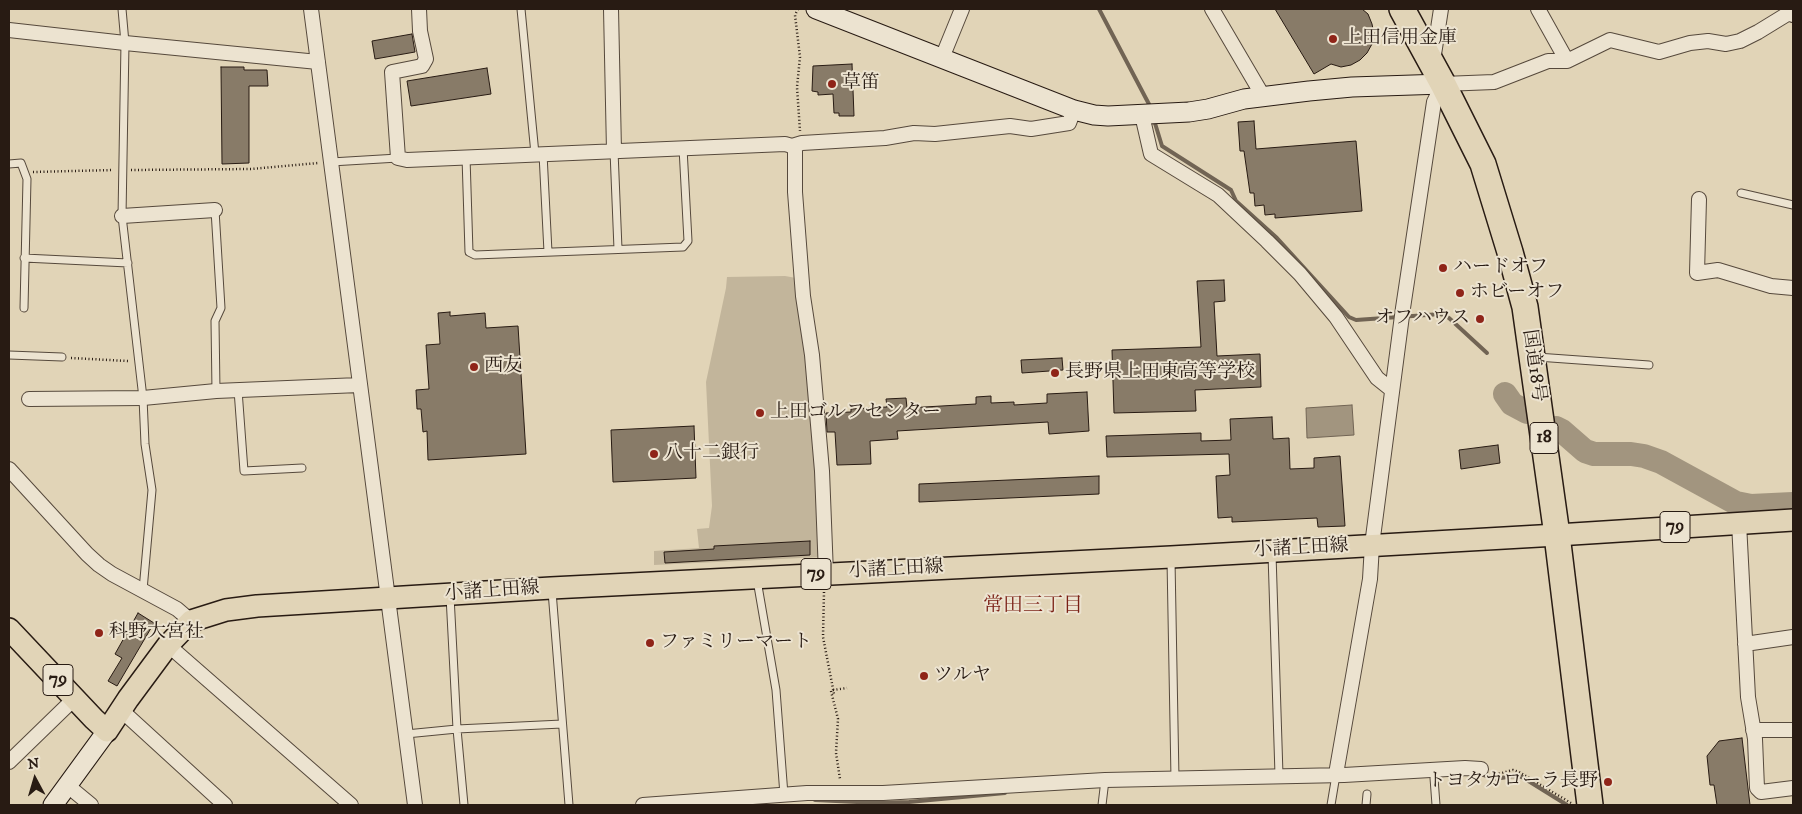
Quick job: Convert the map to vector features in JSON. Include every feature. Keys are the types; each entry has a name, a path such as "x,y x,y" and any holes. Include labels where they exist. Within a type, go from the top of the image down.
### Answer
{"highway":[{"name":"国道18号","path":"1402,9 1438,74 1483,164 1525,307 1557,535 1590,805"}],"main road":[{"name":"小諸上田線","path":"108,731 168,645 191,621 226,610 257,606 552,588 1171,557 1793,520"},
{"name":"79","path":"9,629 108,731"}],"street":[{"path":"310,9 415,805"},
{"path":"419,9 420,31 426,59 422,66 392,72 398,158 407,160 797,145 885,138 914,133 935,134 1010,126 1030,129 1069,123 1074,110"},
{"path":"611,9 614,151"},
{"path":"816,9 1074,110 1108,116 1208,109 1244,99 1352,87 1438,74 1494,82 1548,62 1567,61 1610,40 1659,52 1690,43 1708,41 1726,44 1740,41 1791,12"},
{"path":"942,58 962,9"},
{"path":"1212,9 1264,96"},
{"path":"1336,778 1370,579 1372,545 1392,390 1438,74 1441,9"},
{"path":"1538,9 1567,61"},
{"path":"9,30 318,62"},
{"path":"1149,114 1151,154 1218,195 1267,241 1300,274 1336,317 1377,378 1392,390"},
{"path":"797,145 795,151 795,192 802,296 812,355 822,471 824,574"},
{"path":"1699,199 1697,273 1718,270 1771,286 1793,288"},
{"path":"122,216 215,210"},
{"path":"29,399 143,398 216,391 359,385"},
{"path":"9,469 87,554 112,574 177,609 191,621"},
{"path":"1739,523 1748,706 1753,730 1758,790 1764,792 1793,788"},
{"path":"1745,644 1793,637"},
{"path":"168,645 351,805"},
{"path":"9,762 75,698"},
{"path":"121,710 225,805"},
{"path":"1753,730 1793,730"},
{"path":"53,805 108,731"},
{"path":"643,805 784,795 883,794 1105,784 1175,778 1279,776 1336,778 1434,774 1465,768 1481,769"},
{"path":"68,786 91,805"}],"lane":[{"path":"122,9 125,43 122,216 143,398 145,444 152,490 143,590"},
{"path":"521,9 539,154 548,252"},
{"path":"466,157 469,252 475,256 683,247 688,241 683,148"},
{"path":"614,151 618,249"},
{"path":"330,162 398,158"},
{"path":"9,164 21,163 26,179 24,308"},
{"path":"1741,193 1793,205"},
{"path":"215,210 221,308 215,321 216,391"},
{"path":"24,258 128,263"},
{"path":"9,355 62,357"},
{"path":"1533,357 1649,365"},
{"path":"238,390 244,471 302,468"},
{"path":"1272,551 1279,776"},
{"path":"1171,557 1175,778"},
{"path":"756,578 776,690 784,795"},
{"path":"552,588 569,805"},
{"path":"450,594 457,729 464,805"},
{"path":"406,734 457,729 562,724"},
{"path":"1434,774 1436,805"},
{"path":"1332,805 1336,778"},
{"path":"1102,805 1105,784"},
{"path":"1366,805 1367,794"}],"path":[{"path":"797,145 797,87 800,56 795,14 798,9"},
{"path":"24,173 251,169 330,162"},
{"path":"62,357 139,361"},
{"path":"824,574 823,636 838,719 836,753 842,793"},
{"path":"833,691 847,688"},
{"path":"1481,769 1495,774 1513,770 1519,772 1575,805"}],"shaded area":[{"name":"上田ゴルフセンター","path":"785,276 796,278 806,347 822,557 654,565 654,551 699,548 697,529 709,528 712,506 706,382 727,277"},
{"path":"1352,405 1354,435 1307,438 1306,408"}],"building":[{"name":"上田信用金庫","path":"1275,9 1362,9 1368,14 1372,24 1374,34 1372,44 1360,60 1351,65 1341,67 1331,64 1314,74"},
{"path":"412,34 415,52 375,59 372,41"},
{"name":"草笛","path":"852,64 854,116 839,116 839,113 834,113 833,94 818,95 818,92 812,91 813,66"},
{"path":"221,67 267,70 268,86 249,86 249,163 222,164"},
{"path":"487,68 491,94 411,106 407,81"},
{"path":"1254,121 1256,149 1356,141 1362,211 1275,218 1275,214 1265,215 1264,205 1255,206 1254,193 1250,193 1244,151 1240,151 1238,122"},
{"path":"1224,280 1225,301 1214,302 1217,356 1260,354 1261,387 1195,390 1196,411 1114,413 1112,350 1201,347 1197,281"},
{"name":"西友","path":"450,312 450,316 485,313 486,328 518,326 526,454 428,460 427,431 423,432 421,409 417,409 416,390 429,389 426,345 440,344 438,313"},
{"path":"1062,358 1063,370 1022,373 1021,360"},
{"path":"1087,392 1089,431 1049,434 1048,422 897,431 898,439 870,441 871,464 837,465 835,432 827,432 826,413 851,412 851,409 887,407 886,399 906,398 907,408 976,404 976,397 991,396 991,403 1014,402 1014,405 1047,403 1047,394"},
{"path":"1272,417 1273,439 1289,438 1290,469 1314,468 1314,458 1340,456 1345,526 1318,527 1317,518 1232,522 1232,517 1218,518 1216,476 1230,475 1229,454 1107,457 1106,436 1201,433 1201,441 1231,440 1230,419"},
{"name":"八十二銀行","path":"694,426 696,478 613,482 611,430"},
{"path":"1498,445 1500,463 1461,469 1459,450"},
{"path":"1099,476 1099,494 919,502 919,484"},
{"path":"810,541 810,555 665,563 664,552 714,549 714,546"},
{"path":"138,613 154,623 117,686 108,681 122,658 115,654"},
{"path":"1742,738 1750,805 1717,805 1714,785 1710,785 1707,756 1719,741"}],"waterway":[{"path":"1099,9 1151,108"},
{"path":"1154,120 1162,146 1231,190 1236,201 1277,238 1349,317 1356,320 1441,314 1449,318 1487,353"},
{"path":"1505,394 1512,404 1527,412"},
{"path":"1556,428 1585,451 1594,454 1644,456 1661,462 1736,503 1751,506 1793,504"},
{"path":"1481,774 1495,779 1513,776 1522,777 1567,805"},
{"path":"815,800 878,803 909,802 1005,793"}],"place":[{"name":"上田信用金庫","path":"1333,39"},
{"name":"草笛","path":"832,84"},
{"name":"ハードオフ","path":"1443,268"},
{"name":"ホビーオフ","path":"1460,293"},
{"name":"オフハウス","path":"1480,319"},
{"name":"西友","path":"474,367"},
{"name":"長野県上田東高等学校","path":"1055,373"},
{"name":"上田ゴルフセンター","path":"760,413"},
{"name":"八十二銀行","path":"654,454"},
{"name":"科野大宮社","path":"99,633"},
{"name":"ファミリーマート","path":"650,643"},
{"name":"ツルヤ","path":"924,676"},
{"name":"トヨタカローラ長野","path":"1608,782"}],"district":[{"name":"常田三丁目","path":"1033,607"}]}
